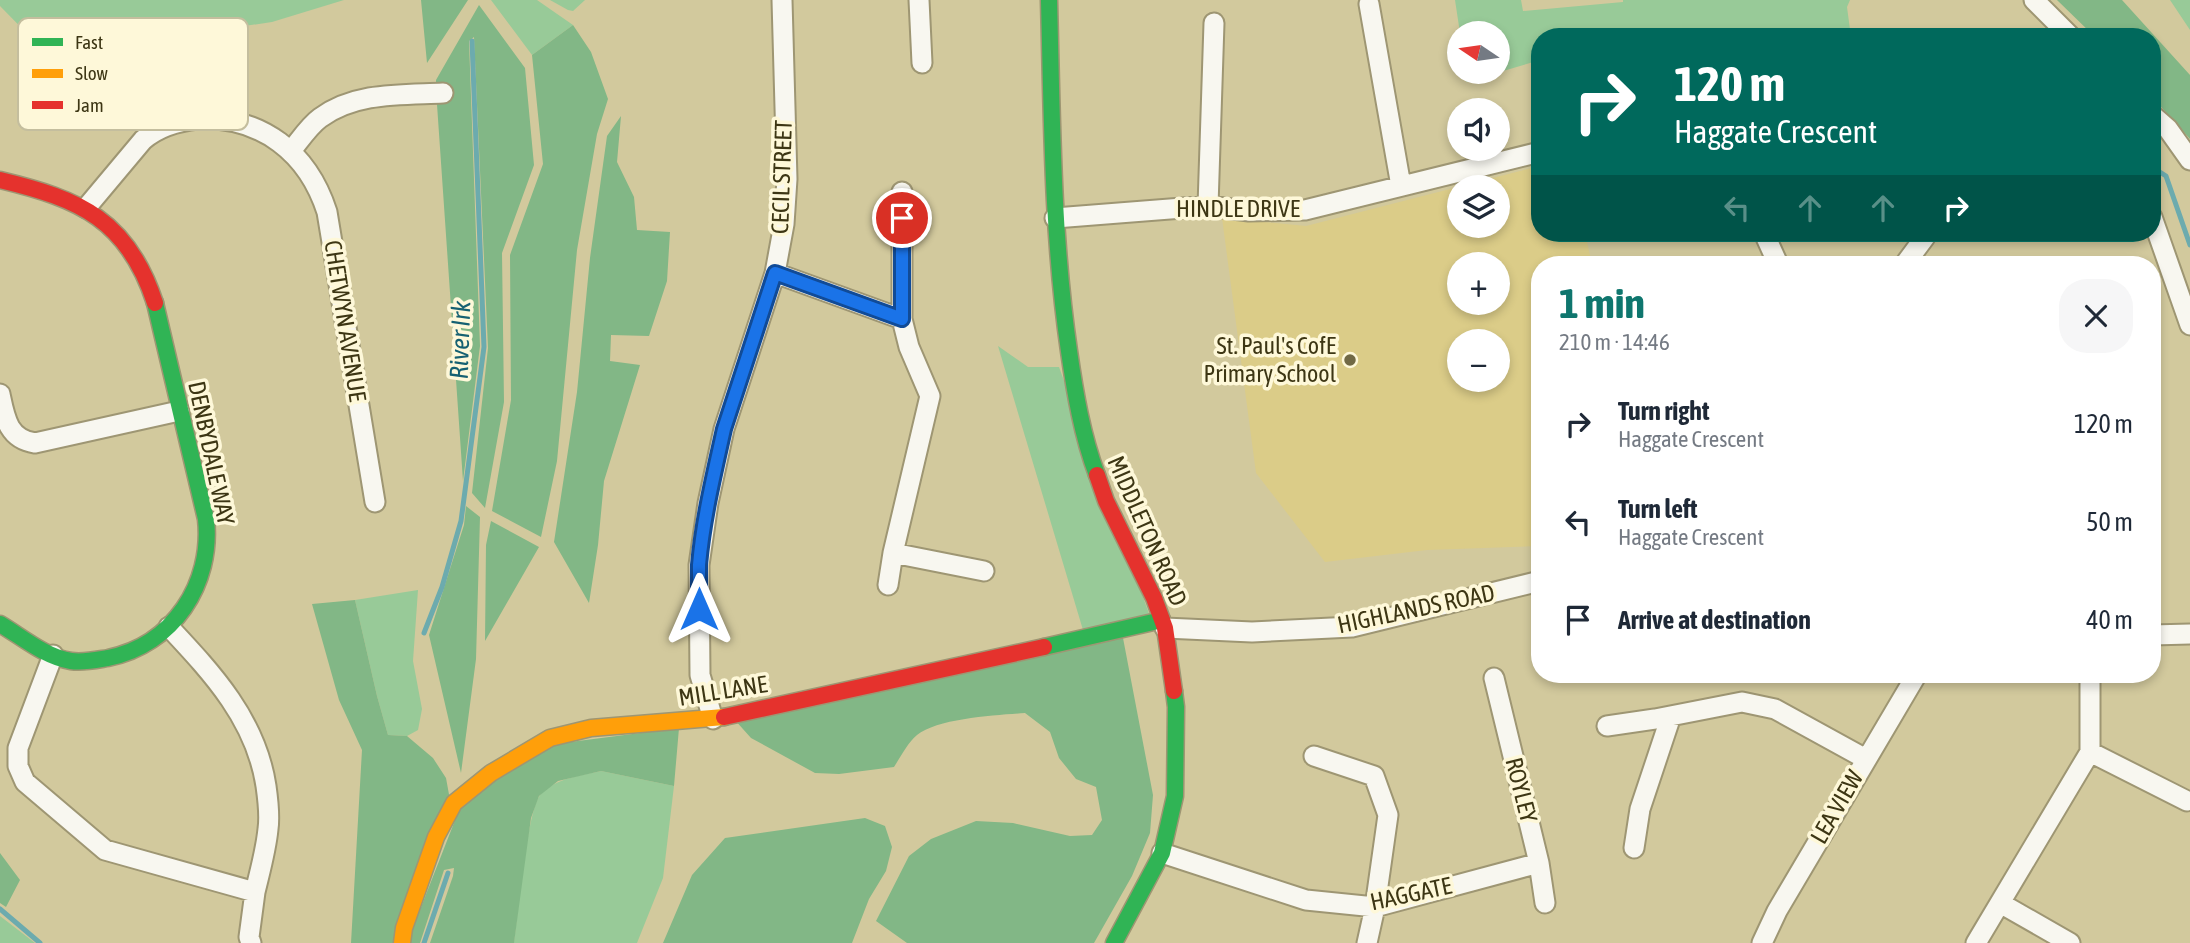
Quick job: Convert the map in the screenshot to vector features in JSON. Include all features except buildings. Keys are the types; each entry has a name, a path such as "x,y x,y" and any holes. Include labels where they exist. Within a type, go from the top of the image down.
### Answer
{"street":[{"name":"CECIL STREET","path":"713,719 700,675 699,565 708,503 724,429 775,273 784,224 787,178 782,0"},
{"path":"919,0 922,63"},
{"name":"MIDDLETON ROAD","path":"1049,0 1055,218 1060,292 1076,400 1088,452 1105,501 1154,598 1164,624 1176,707 1175,796 1162,853 1114,943"},
{"path":"2034,0 2062,28"},
{"path":"1369,4 1401,186"},
{"path":"1208,206 1214,23"},
{"path":"291,151 317,119 357,99 443,93"},
{"path":"2161,123 2190,160"},
{"name":"CHETWYN AVENUE","path":"248,126 260,130 291,151 314,179 327,212 375,502"},
{"name":"CHETWYN AVENUE","path":"86,208 143,140 158,130"},
{"name":"HINDLE DRIVE","path":"1055,218 1208,206 1250,211 1305,210 1531,154"},
{"name":"DENBYDALE WAY","path":"0,180 57,194 86,208 123,241 140,266 155,303 203,506 207,544 200,581 181,614 169,628 140,648 106,659 70,661 53,655 0,624"},
{"path":"888,585 930,396 909,347 902,319 902,192"},
{"path":"2161,242 2190,325"},
{"path":"775,273 902,319"},
{"path":"0,394 10,429 22,439 35,443 179,411"},
{"path":"893,553 984,571"},
{"name":"HIGHLANDS ROAD","path":"1164,624 1252,632 1352,627 1531,583"},
{"name":"MILL LANE","path":"402,943 404,928 436,837 454,803 491,773 550,738 591,728 713,719 1164,624"},
{"path":"169,628 226,690 242,716 259,757 267,791 269,827 254,892 249,937 251,943"},
{"path":"2161,635 2190,634"},
{"path":"53,655 18,748 18,766 25,782 106,850 254,892"},
{"name":"ROYLEY","path":"1494,678 1539,863 1545,903"},
{"name":"LEA VIEW","path":"1762,943 1777,911 1912,683"},
{"path":"1976,943 2090,752 2091,683"},
{"path":"1607,726 1742,702 1775,709 1866,759"},
{"path":"1634,848 1640,809 1671,716"},
{"path":"2090,752 2187,802"},
{"path":"1314,756 1374,776 1388,815 1367,943"},
{"name":"HAGGATE","path":"1162,853 1306,900 1375,907 1539,863"},
{"path":"2000,903 2070,943"}],"shaded area":[{"name":"St. Paul's CofE Primary School","path":"1531,168 1531,242 1587,242 1590,256 1531,256 1531,546 1427,550 1325,562 1256,473 1222,218 1306,226 1447,190 1447,238 1510,238 1510,175 1505,175"}],"green space":[{"path":"0,0 344,0 272,22 248,26 248,18 18,18 18,24 0,6"},
{"path":"421,0 468,0 427,63"},
{"path":"491,0 537,0 573,25 532,55"},
{"path":"550,0 585,0 573,11"},
{"path":"1455,0 1521,0 1523,11 1623,0 1850,0 1847,7 1850,28 1531,28 1531,63 1510,69 1510,21 1458,21"},
{"path":"2057,0 2122,0 2147,28 2086,28"},
{"path":"2170,0 2190,0 2190,30"},
{"path":"479,5 525,68 534,165 502,253 504,402 485,508 472,493 488,348 474,37 469,41 480,346 463,481 436,90 436,80"},
{"path":"573,25 591,52 608,99 597,134 577,250 557,461 541,537 492,511 511,400 510,255 543,164 532,55"},
{"path":"2161,43 2190,75 2190,139 2161,107"},
{"path":"621,116 617,162 634,197 637,230 670,232 667,281 649,336 611,335 610,361 640,365 604,481 589,603 554,542 577,392 590,258 607,136"},
{"path":"998,346 1028,367 1059,367 1151,619 1083,630"},
{"path":"466,506 480,517 476,659 461,773 429,635 464,525"},
{"path":"491,521 539,547 485,641 486,545"},
{"path":"418,590 413,661 422,709 418,730 407,736 388,735 355,600"},
{"path":"355,600 388,735 407,736 433,758 446,778 450,800 397,943 351,943 362,750 339,700 312,604"},
{"path":"1123,638 1153,795 1150,833 1132,876 1094,943 907,943 876,921 909,856 931,839 976,821 1013,823 1070,836 1092,835 1102,820 1096,787 1076,779 1059,758 1050,732 1025,713 969,718 939,725 917,735 894,767 839,774 815,773 751,738 734,719"},
{"path":"679,728 674,786 601,771 558,781 539,796 531,818 514,943 430,943 454,868 444,870 420,943 407,943 461,805 547,745"},
{"path":"601,771 674,786 663,878 637,943 514,943 527,840 536,803 541,794 554,784"},
{"path":"865,818 885,826 892,847 886,871 869,899 852,943 663,943 692,875 725,838"},
{"path":"0,853 20,880 6,907 0,903"},
{"path":"0,916 35,943 0,943"}],"waterway":[{"name":"River Irk","path":"424,633 442,587 461,521 484,347 472,41"},
{"path":"2161,173 2166,176 2190,245"},
{"name":"River Irk","path":"424,943 448,873"},
{"path":"0,909 40,943"}],"traffic: fast":[{"path":"1049,0 1054,176 1063,307 1080,414 1097,475"},
{"path":"0,624 61,659 80,662 108,658 131,651 152,640 184,608 195,588 203,566 206,519 155,303"},
{"path":"1044,647 1162,620"},
{"path":"1114,943 1162,853 1175,796 1174,691"}],"traffic: slow":[{"path":"402,943 404,928 436,837 454,803 491,773 550,738 591,728 724,717"}],"traffic: jam":[{"path":"0,180 29,187 77,205 97,218 131,251 155,303"},
{"path":"1097,475 1106,501 1154,598 1165,628 1174,691"},
{"path":"724,717 1044,647"}],"place":[{"name":"St. Paul's CofE Primary School","path":"1350,360"}],"route":[{"path":"699,609 699,565 718,454 775,273 902,319 902,218"}]}
